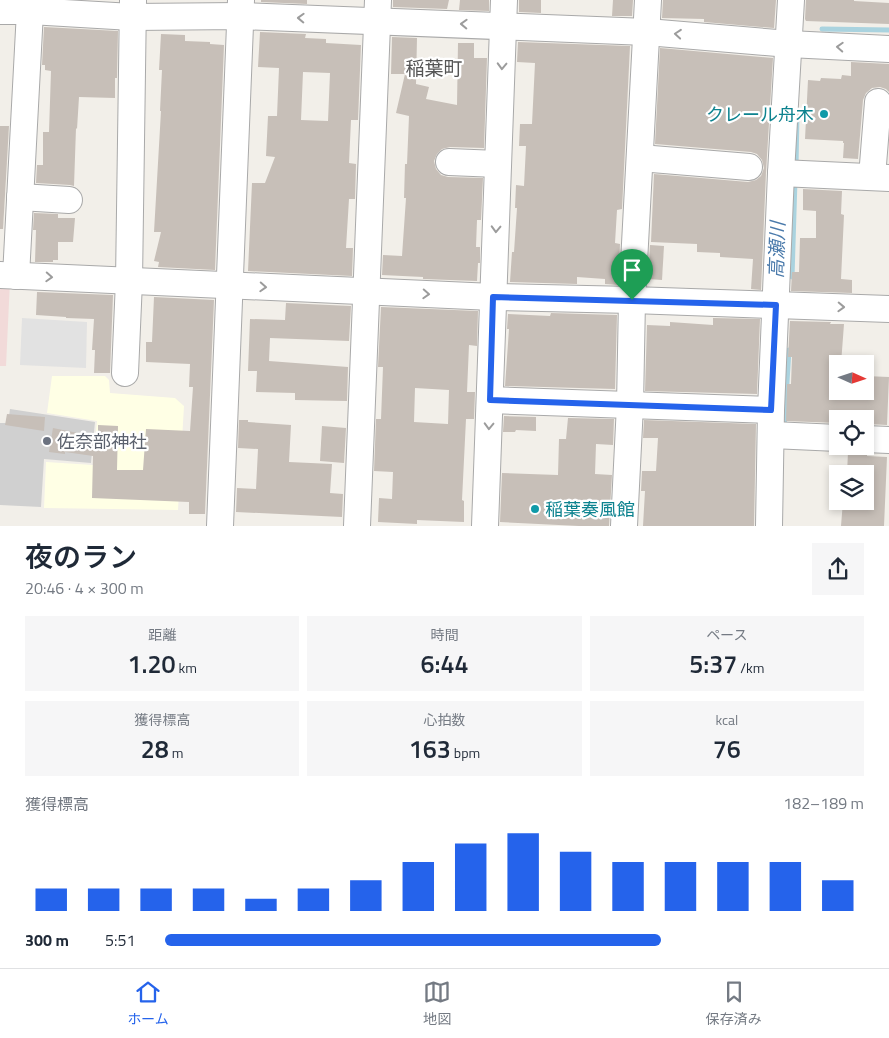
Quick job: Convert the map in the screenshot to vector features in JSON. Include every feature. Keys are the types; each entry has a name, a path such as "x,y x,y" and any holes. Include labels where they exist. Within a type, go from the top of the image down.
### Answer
{"street":[{"path":"485,526 504,0"},
{"path":"624,526 630,405 632,300 648,0"},
{"path":"768,526 779,436 771,410 785,305 790,173 789,44 791,0"},
{"path":"0,11 132,8 377,10 503,26 647,32 789,44 889,49"},
{"path":"125,373 129,281 132,8"},
{"path":"220,526 240,8"},
{"path":"357,526 377,10"},
{"path":"30,11 20,198 8,276 493,297 889,309"},
{"path":"790,173 880,178 878,102"},
{"path":"640,158 749,167"},
{"path":"449,162 498,164"},
{"path":"20,198 69,200"},
{"path":"490,400 771,410"},
{"path":"779,436 829,438"},
{"path":"874,439 889,440"}],"shaded area":[{"path":"0,280 10,281 6,366 0,366"},
{"path":"22,318 87,322 86,368 20,365"},
{"path":"52,376 105,376 109,380 110,393 175,398 184,406 178,510 44,508 46,462 93,465 97,421 47,413"},
{"name":"佐奈部神社","path":"10,409 95,422 91,463 44,459 41,507 0,505 0,423 8,423"}],"building":[{"path":"261,0 307,0 307,4 261,2"},
{"path":"393,0 449,0 447,9 393,7"},
{"path":"460,0 489,0 489,11 459,10"},
{"path":"519,0 541,0 541,13 519,12"},
{"path":"613,0 633,0 632,16 612,16"},
{"path":"663,0 776,0 774,28 704,22 704,19 662,18"},
{"path":"806,0 854,0 889,3 889,24 806,21"},
{"path":"44,27 118,31 115,98 79,97 74,186 36,183 37,165 43,165 43,132 49,132 51,71 45,70 45,65 42,65"},
{"path":"260,32 306,34 305,38 326,39 326,43 361,45 358,120 351,120 349,163 356,164 355,199 349,199 346,248 353,248 352,276 248,271 252,183 265,183 275,157 266,156 268,116 277,116 279,68 258,67","holes":["303,72 330,73 328,121 301,120"]},
{"path":"161,34 185,35 185,41 210,42 210,44 224,45 215,270 158,267 159,262 154,261 161,232 154,232 161,111 162,70 159,70"},
{"path":"392,37 417,38 416,84 429,87 426,99 457,105 458,43 474,43 474,58 487,58 484,148 450,147 442,149 434,161 436,169 441,175 483,178 481,220 477,220 476,247 480,247 480,263 478,263 477,281 382,275 383,255 402,256 406,198 404,198 405,164 407,164 409,116 396,113 405,74 391,74"},
{"path":"518,42 630,46 622,209 617,210 615,243 620,244 618,285 605,284 605,279 577,277 577,284 510,282 517,208 515,208 516,185 524,186 526,146 519,146 520,124 532,124 535,63 517,62"},
{"path":"660,48 773,58 761,290 751,289 753,259 720,257 720,253 697,252 697,244 651,242 654,174 748,182 756,180 761,176 764,168 762,160 757,154 751,152 655,144"},
{"path":"851,62 889,64 889,92 880,87 872,88 866,93 863,100 858,159 843,158 843,141 805,139 808,80 820,81 821,78 841,79 842,75 851,76"},
{"path":"0,126 9,126 3,229 0,229"},
{"path":"803,189 842,191 841,214 844,215 841,279 852,280 852,293 791,291 792,272 799,272 800,238 816,238 816,211 803,210"},
{"path":"34,213 58,214 58,218 75,218 73,242 58,242 58,260 53,260 53,262 35,262 36,230 33,230"},
{"path":"650,245 664,246 662,280 648,279"},
{"path":"37,292 113,295 110,373 94,373 95,350 92,350 94,319 36,315"},
{"path":"154,297 214,300 205,514 189,514 189,502 92,498 93,456 49,452 53,428 98,437 98,425 118,426 117,470 143,470 146,429 190,431 193,387 189,387 190,364 146,362 146,342 152,342"},
{"path":"286,303 351,306 349,341 270,338 269,361 348,367 347,401 295,400 295,393 256,392 257,371 248,371 250,319 285,320"},
{"path":"381,307 478,311 477,346 469,345 467,392 475,392 474,419 466,419 462,500 464,501 464,522 417,520 417,524 378,522 379,498 392,499 393,472 374,471 376,419 381,419 383,367 378,367","holes":["415,388 449,390 448,424 414,422"]},
{"path":"551,313 617,315 615,389 505,386 509,329 507,329 508,314 550,316"},
{"path":"713,318 760,319 757,394 645,391 647,325 670,326 670,322 713,325"},
{"path":"790,321 844,324 842,355 829,355 829,400 874,400 874,376 889,377 887,425 874,424 874,410 829,410 829,423 786,421 787,384 791,384 792,357 788,357"},
{"path":"7,414 45,417 44,431 5,425"},
{"path":"504,416 536,417 536,431 516,430 515,432 503,432"},
{"path":"568,418 614,419 613,445 596,444 595,474 612,475 609,526 500,522 502,473 558,475 559,439 566,439"},
{"path":"239,420 291,425 289,462 332,464 330,493 343,494 342,517 236,512 237,488 256,489 258,449 238,448"},
{"path":"644,420 756,424 754,526 643,526 645,491 641,491 642,471 656,471 658,438 643,438"},
{"path":"322,426 346,428 344,463 320,461"},
{"path":"848,455 887,457 884,526 841,526 842,510 874,510 874,465 847,465"}],"waterway":[{"name":"高瀬川","path":"822,29 889,30"},
{"name":"高瀬川","path":"796,167 797,113"},
{"name":"高瀬川","path":"792,277 795,180"},
{"name":"高瀬川","path":"784,429 789,350"}],"place":[{"name":"クレール舟木","path":"824,114"},
{"name":"佐奈部神社","path":"47,441"},
{"name":"稲葉奏風館","path":"535,509"}],"district":[{"name":"稲葉町","path":"434,67"}],"route":[{"path":"493,297 632,300 776,305 771,410 490,400 493,297"}]}
